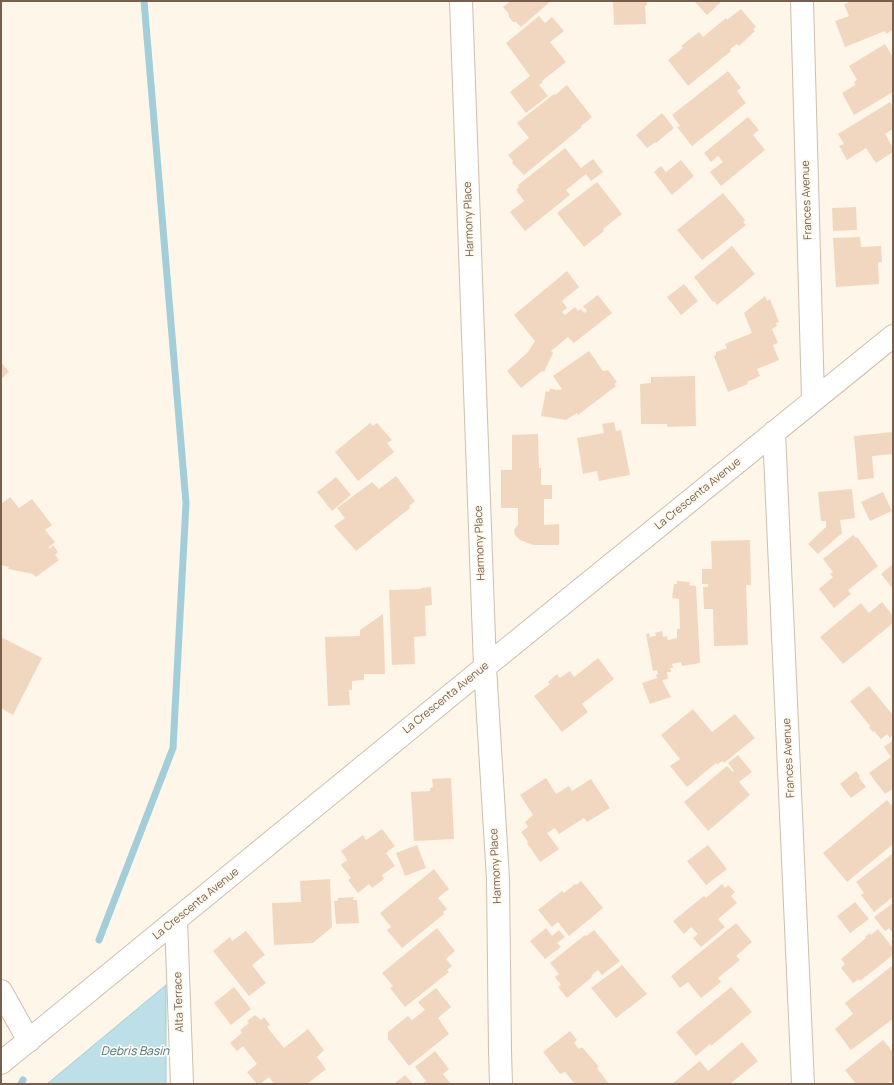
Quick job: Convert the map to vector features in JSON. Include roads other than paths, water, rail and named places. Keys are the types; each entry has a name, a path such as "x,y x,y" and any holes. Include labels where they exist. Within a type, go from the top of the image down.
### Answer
{"street":[{"name":"Harmony Place","path":"461,1 484,667 498,879 501,1084"},
{"name":"Frances Avenue","path":"802,1 813,399"},
{"name":"La Crescenta Avenue","path":"1,1063 484,667 813,399 893,336"},
{"name":"Frances Avenue","path":"774,432 803,1084"},
{"name":"Alta Terrace","path":"176,920 182,1084"},
{"path":"1,991 29,1041"}],"water":[{"name":"Debris Basin","path":"166,985 166,1084 47,1084"}],"waterway":[{"path":"99,940 173,748 186,503 144,1"},
{"path":"21,1084 23,1080"}]}
